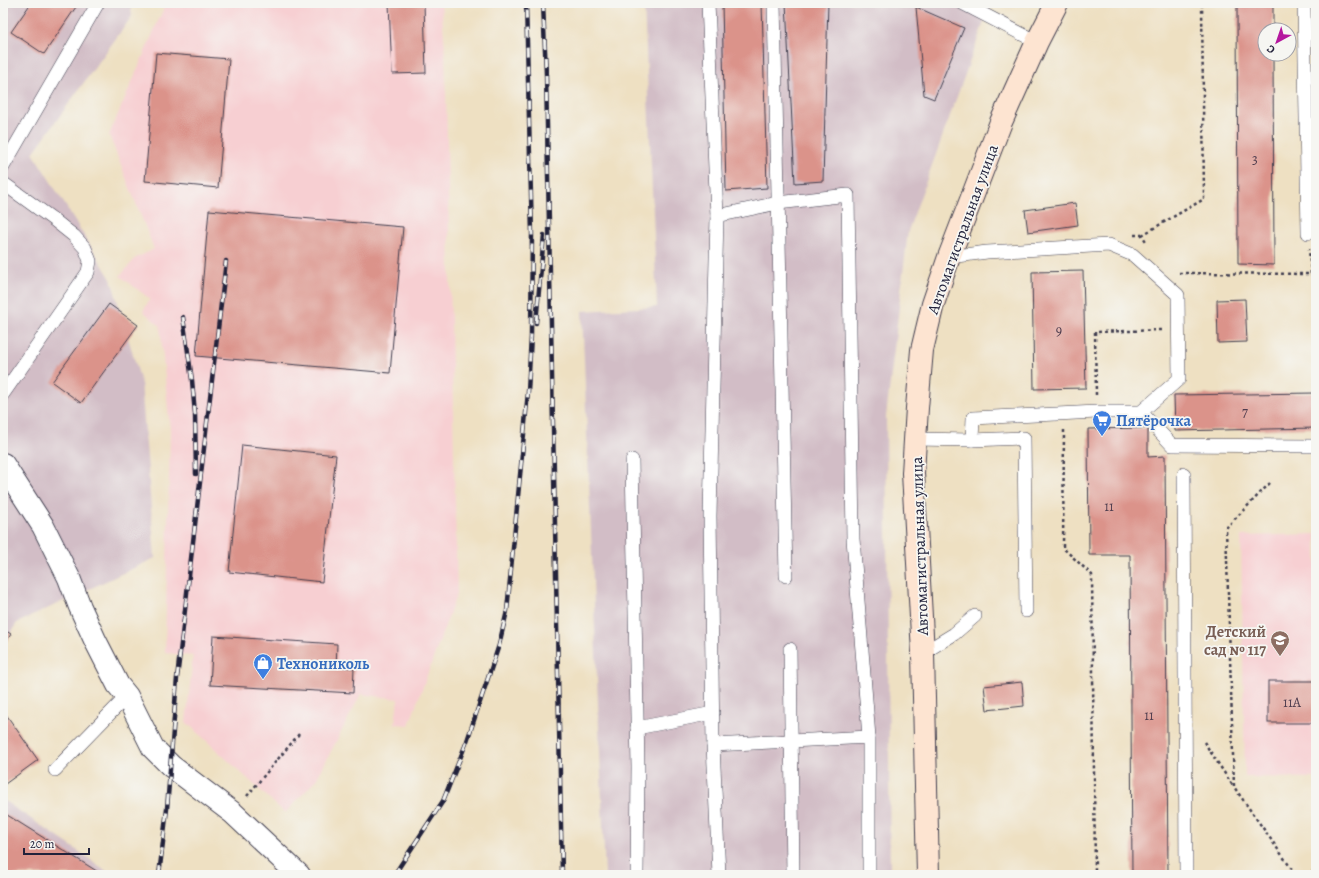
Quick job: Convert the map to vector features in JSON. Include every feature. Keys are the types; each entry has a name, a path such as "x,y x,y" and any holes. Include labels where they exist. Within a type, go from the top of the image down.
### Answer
{"main road":[{"name":"Автомагистральная улица","path":"928,875 923,653 913,473 916,408 922,350 933,304 949,257 1001,122 1037,42 1057,3"}],"street":[{"path":"3,464 43,526 69,578 95,640 118,685 127,696 153,748 171,766 233,813 299,875"}],"lane":[{"path":"3,167 98,3"},
{"path":"708,3 717,216 710,516 713,745 719,875"},
{"path":"774,3 786,576"},
{"path":"962,3 1037,42"},
{"path":"1304,3 1308,232"},
{"path":"3,183 74,236 85,248 90,261 88,272 3,394"},
{"path":"717,216 778,203 848,195 853,539 869,738 869,875"},
{"path":"949,257 987,252 1109,245 1133,255 1178,295 1178,379 1141,412 1097,412 973,418 972,440"},
{"path":"1141,412 1172,445 1316,446"},
{"path":"915,439 972,440 1024,438 1026,611"},
{"path":"632,460 637,728 637,875"},
{"path":"1184,474 1186,875"},
{"path":"923,653 954,634 975,616"},
{"path":"790,649 793,875"},
{"path":"55,770 127,696"},
{"path":"637,728 713,713"},
{"path":"713,745 869,738"}],"path":[{"path":"1126,235 1142,235 1204,199 1202,3"},
{"path":"1308,232 1310,274"},
{"path":"1142,235 1151,248"},
{"path":"1178,273 1310,274 1316,278"},
{"path":"1097,412 1095,332 1178,329"},
{"path":"1065,414 1063,548 1092,575 1095,875"},
{"path":"1234,787 1226,528 1270,483"},
{"path":"1186,716 1296,875"},
{"path":"233,813 299,734"},
{"path":"1307,875 1316,869"}],"shaded area":[{"path":"3,3 130,3 132,16 33,153 111,279 141,382 155,558 17,623 3,644"},
{"path":"166,3 441,3 445,48 457,593 409,725 395,724 398,699 361,694 316,780 285,813 186,722 193,656 165,653 170,430 160,326 143,311 150,299 120,276 136,258 154,249 109,135"},
{"path":"644,3 991,3 908,231 886,417 890,875 605,875 582,311 657,307"},
{"name":"Детский сад № 117","path":"1316,534 1316,778 1245,777 1241,536"},
{"path":"3,800 71,846 112,875 3,875"}],"building":[{"path":"31,3 78,4 44,54 11,32"},
{"path":"389,3 424,3 426,73 392,74"},
{"path":"722,3 762,3 767,188 726,191"},
{"path":"786,3 828,3 823,181 795,183"},
{"path":"1237,3 1273,3 1273,22 1257,22 1257,62 1273,62 1274,265 1238,264"},
{"path":"916,7 964,28 934,99 924,95"},
{"path":"156,53 229,59 218,188 145,181"},
{"path":"1075,203 1078,225 1028,232 1025,210"},
{"path":"209,210 403,227 390,373 196,356"},
{"path":"1083,271 1086,388 1034,389 1032,272"},
{"path":"1245,299 1247,342 1218,343 1217,300"},
{"path":"109,304 138,325 81,403 52,382"},
{"path":"1316,393 1316,428 1175,431 1174,395"},
{"path":"1148,428 1148,457 1165,456 1168,875 1132,875 1130,555 1089,555 1088,429"},
{"path":"242,445 336,455 322,582 229,572"},
{"path":"3,629 11,634 3,647"},
{"path":"213,636 337,644 336,667 354,668 353,693 210,685"},
{"path":"1268,681 1316,681 1316,723 1268,723"},
{"path":"1022,682 1024,706 987,710 984,686"},
{"path":"3,710 38,760 5,784 3,780"},
{"path":"4,813 103,875 3,875"}],"railway":[{"path":"394,875 443,801 467,741 499,645 507,611 528,392 531,335 532,234 526,3"},
{"path":"543,3 546,74 562,875"},
{"path":"536,323 544,235"},
{"path":"159,875 167,809 177,678 226,261"},
{"path":"183,317 195,414 196,474"}],"place":[{"name":"Пятёрочка","path":"1102,437"},
{"name":"Детский сад № 117","path":"1280,657"},
{"name":"Технониколь","path":"263,680"}]}
